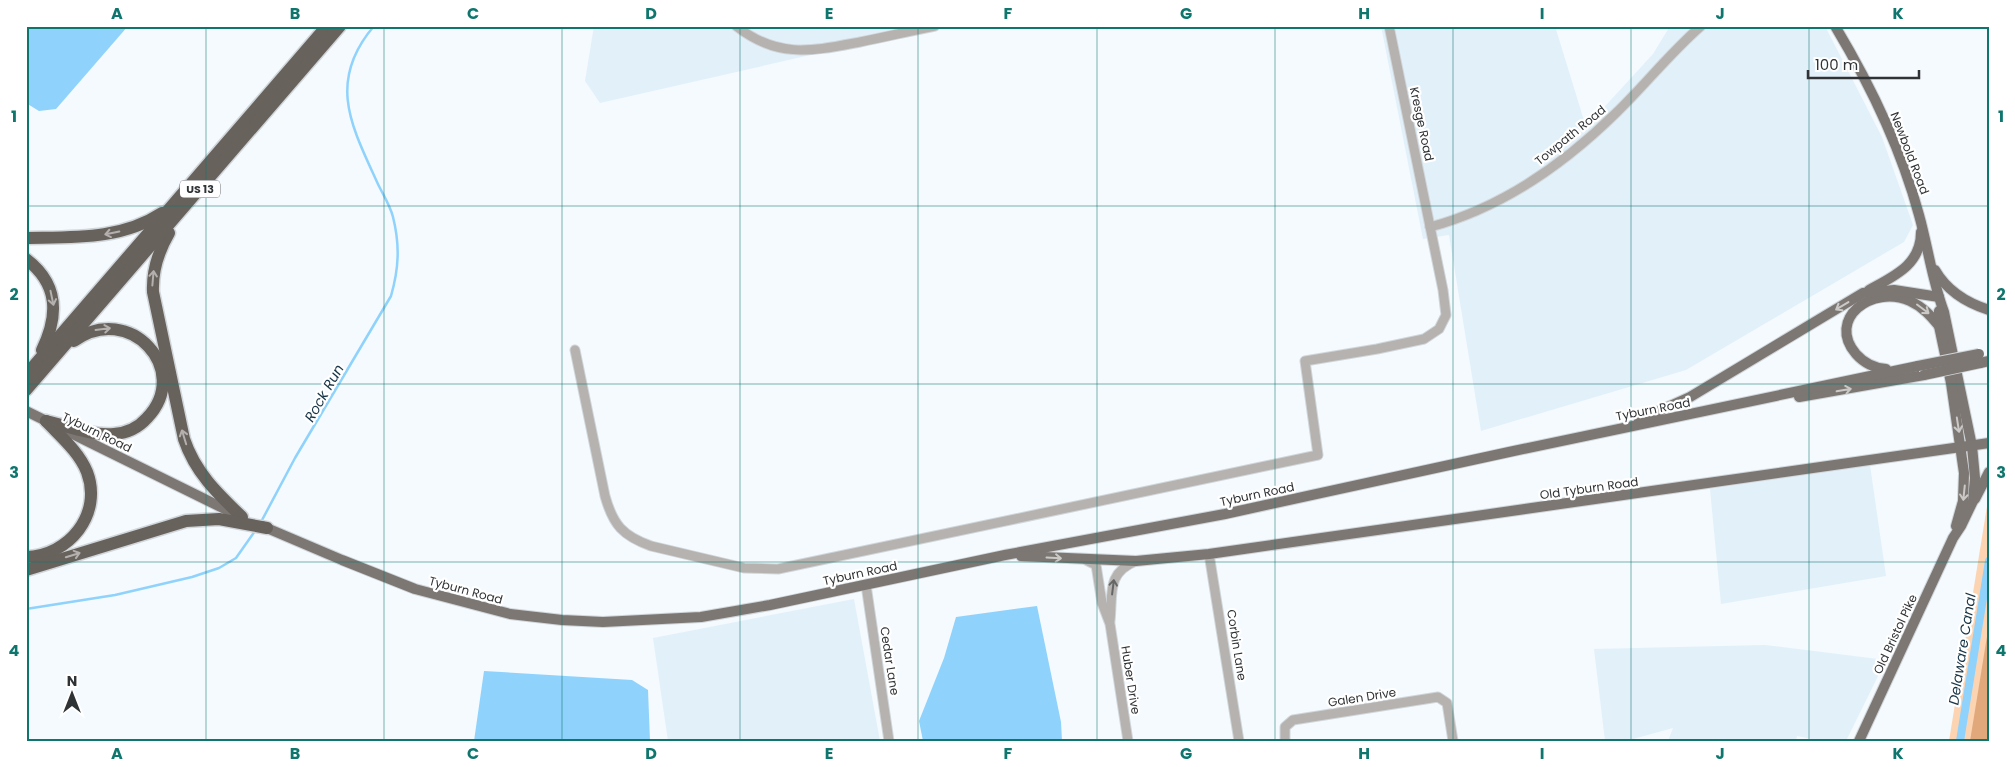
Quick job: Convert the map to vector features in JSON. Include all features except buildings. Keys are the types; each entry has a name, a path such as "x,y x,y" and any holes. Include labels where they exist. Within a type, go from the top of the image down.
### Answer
{"highway":[{"name":"US 13","path":"29,380 172,206 327,26"},
{"name":"US 13","path":"29,380 60,351 340,26"},
{"path":"186,205 164,240 158,255 153,278 154,299 181,429 187,448 206,480 241,520"},
{"path":"26,238 98,236 117,232 142,224 172,206"},
{"path":"26,259 36,267 47,282 54,305 51,330 29,380"},
{"path":"46,421 98,433 114,434 124,432 138,426 150,415 158,402 161,392 162,377 156,357 147,344 130,332 109,328 94,330 60,351"},
{"path":"26,557 45,555 67,544 83,525 90,501 90,483 84,465 70,446 46,421"},
{"path":"26,570 178,522 210,519 241,520 267,528"}],"main road":[{"name":"Newbold Road","path":"1835,26 1855,60 1886,122 1903,166 1921,224 1938,297 1944,312 1972,446"},
{"path":"1616,429 1690,396 1903,270 1910,264 1920,244 1921,224"},
{"path":"1930,262 1942,281 1955,293 1967,302 1989,310"},
{"path":"1862,293 1894,290 1938,297"},
{"path":"1900,368 1884,369 1874,366 1865,362 1852,349 1849,343 1847,327 1856,309 1870,299 1892,296 1906,299 1918,305 1939,326"},
{"name":"Newbold Road","path":"1938,297 1939,326 1951,383 1961,447"},
{"name":"Tyburn Road","path":"1727,407 1842,391 1921,370 1984,358"},
{"name":"Tyburn Road","path":"267,528 415,589 458,602 510,614 562,620 638,621 701,617 770,605 1005,556 1225,514 1616,429 1727,407 1900,368 1921,370"},
{"name":"Tyburn Road","path":"26,411 241,520"},
{"name":"Old Tyburn Road","path":"1005,556 1136,561 1209,554 1972,446 1989,442"},
{"name":"Old Bristol Pike","path":"1859,741 1953,538 1973,501 1975,478 1972,446"},
{"name":"Old Bristol Pike","path":"1953,538 1964,491 1961,447"},
{"path":"1973,501 1989,472"}],"street":[{"path":"736,26 747,35 767,45 783,50 806,51 935,26"},
{"name":"Kresge Road","path":"575,350 605,496 612,514 624,533 642,543 681,554 752,569 778,568 1318,455 1305,361 1420,340 1439,329 1446,311 1388,26"},
{"name":"Towpath Road","path":"1430,227 1456,220 1489,205 1521,188 1567,157 1615,114 1701,26"},
{"name":"Corbin Lane","path":"1209,554 1239,741"},
{"name":"Huber Drive","path":"1086,559 1096,565 1102,603 1110,624 1128,741"},
{"name":"Huber Drive","path":"1110,624 1115,576 1122,568 1136,561"},
{"name":"Cedar Lane","path":"866,585 890,741"},
{"name":"Galen Drive","path":"1285,741 1284,731 1286,724 1293,720 1442,698 1447,703 1453,741"}],"shaded area":[{"path":"594,26 938,26 600,103 585,81"},
{"path":"1381,26 1555,26 1586,127 1653,54 1670,26 1825,26 1882,137 1913,225 1904,242 1686,370 1481,431 1449,235 1423,239"},
{"path":"1870,465 1886,576 1721,604 1710,489"},
{"path":"1989,494 1989,636 1972,741 1949,741"},
{"path":"854,599 880,741 668,741 653,638"},
{"path":"1989,624 1989,741 1970,741"},
{"path":"1765,645 1886,660 1846,741 1821,741 1797,736 1796,741 1668,741 1673,728 1626,741 1605,741 1594,649"}],"water":[{"path":"28,26 128,26 56,109 39,111 26,103 26,28"},
{"path":"1037,606 1061,722 1062,741 923,741 919,721 944,658 956,617"},
{"path":"484,671 632,680 648,690 650,741 474,741"}],"waterway":[{"name":"Rock Run","path":"261,522 295,458 391,296 394,286 398,247 393,217 359,141 348,103 347,84 351,66 360,46 374,26"},
{"name":"Rock Run","path":"26,609 115,595 192,577 219,568 236,558 255,531"},
{"name":"Delaware Canal","path":"1960,741 1989,561"}]}
